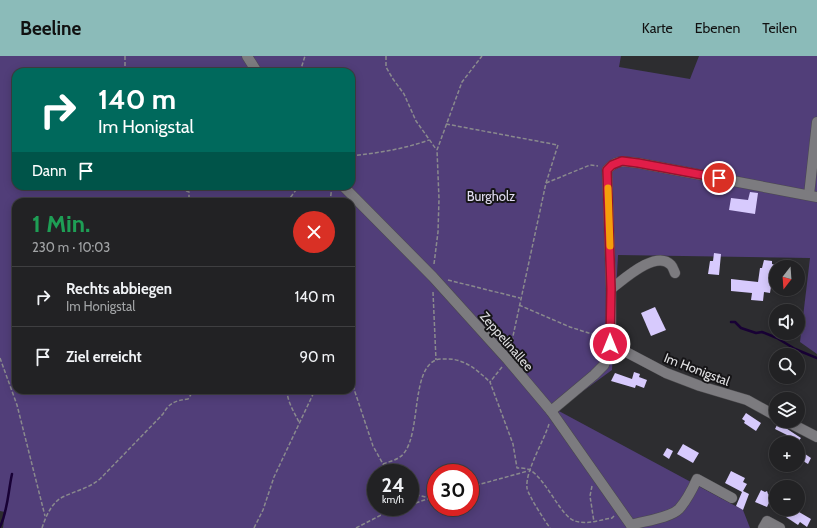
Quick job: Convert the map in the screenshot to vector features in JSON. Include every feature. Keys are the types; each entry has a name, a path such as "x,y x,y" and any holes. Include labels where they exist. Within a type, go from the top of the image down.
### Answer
{"street":[{"path":"247,56 254,68"},
{"path":"551,411 604,365 610,344 611,289 607,170 616,163 622,161 638,163 813,196 817,122"},
{"name":"Zeppelinallee","path":"347,190 433,276 508,360 551,411 632,526"},
{"path":"611,289 651,261 664,260 671,265 675,273"},
{"name":"Im Honigstal","path":"610,344 666,373 700,386 747,400 769,412"},
{"path":"800,428 817,437"},
{"path":"632,526 668,515 678,510 689,496 697,479 732,498"},
{"path":"763,528 767,522 780,528"}],"path":[{"path":"125,56 125,68"},
{"path":"301,68 305,56"},
{"path":"386,56 386,67 404,94 416,121 437,150"},
{"path":"433,276 438,232 439,199 437,150 462,82 482,56"},
{"path":"446,124 558,145 546,183 520,298 508,360 490,382"},
{"path":"355,156 378,153 413,146 430,140"},
{"path":"546,183 590,165 598,166 607,170"},
{"path":"184,190 189,192 189,198"},
{"path":"448,280 520,298"},
{"path":"433,292 436,360"},
{"path":"519,305 598,336 610,344"},
{"path":"0,358 12,391"},
{"path":"355,392 373,446 383,464 399,459 405,453 412,438 420,382 427,368 436,360 459,360 471,366 490,382 513,444 517,468 530,470 547,488 569,519 575,522 594,522 612,518 621,511"},
{"path":"13,394 45,516"},
{"path":"42,528 45,516 60,499 91,486 100,480 163,414 168,405 177,400 188,399 191,394"},
{"path":"287,394 299,422"},
{"path":"254,528 263,510 274,477 313,394"},
{"path":"550,528 541,515 527,488 530,470 548,428 551,411"},
{"path":"479,484 530,470"},
{"path":"594,522 590,496 594,481 598,478"},
{"path":"356,528 379,516"}],"green space":[{"name":"Burgholz","path":"0,56 621,56 619,67 690,79 699,56 817,56 817,354 800,342 800,340 805,340 805,304 810,258 618,255 612,370 557,410 743,510 750,528 3,528 5,512 0,511"}],"building":[{"path":"750,192 758,193 755,214 729,210 731,198 748,200"},
{"path":"714,253 721,254 719,275 708,274 710,261 713,261"},
{"path":"764,260 769,261 769,293 764,292 763,301 751,300 752,293 731,291 731,279 758,282 760,268 762,268"},
{"path":"655,307 666,330 651,336 641,313"},
{"path":"634,372 640,374 639,377 647,380 644,388 636,385 635,388 611,381 615,373 632,379"},
{"path":"746,413 761,423 756,431 744,423 745,421 742,419"},
{"path":"786,428 798,436 786,436 787,435 775,429"},
{"path":"683,444 699,453 693,463 677,454"},
{"path":"667,448 673,451 669,459 663,455"},
{"path":"805,454 811,458 808,464 805,462"},
{"path":"731,471 745,478 743,482 747,484 743,491 749,494 743,510 736,506 742,492 725,483"},
{"path":"761,490 765,492 767,491 769,494 769,503 767,507 755,502"},
{"path":"805,516 811,519 807,527 800,522 798,525 786,517"}],"waterway":[{"path":"731,322 735,322 741,328 756,333 762,332 777,338 795,349 817,358"},
{"path":"0,527 6,508 12,474"}],"slow traffic":[{"path":"608,188 610,246"}],"route":[{"path":"610,344 611,289 607,170 612,165 622,161 719,178"}]}
